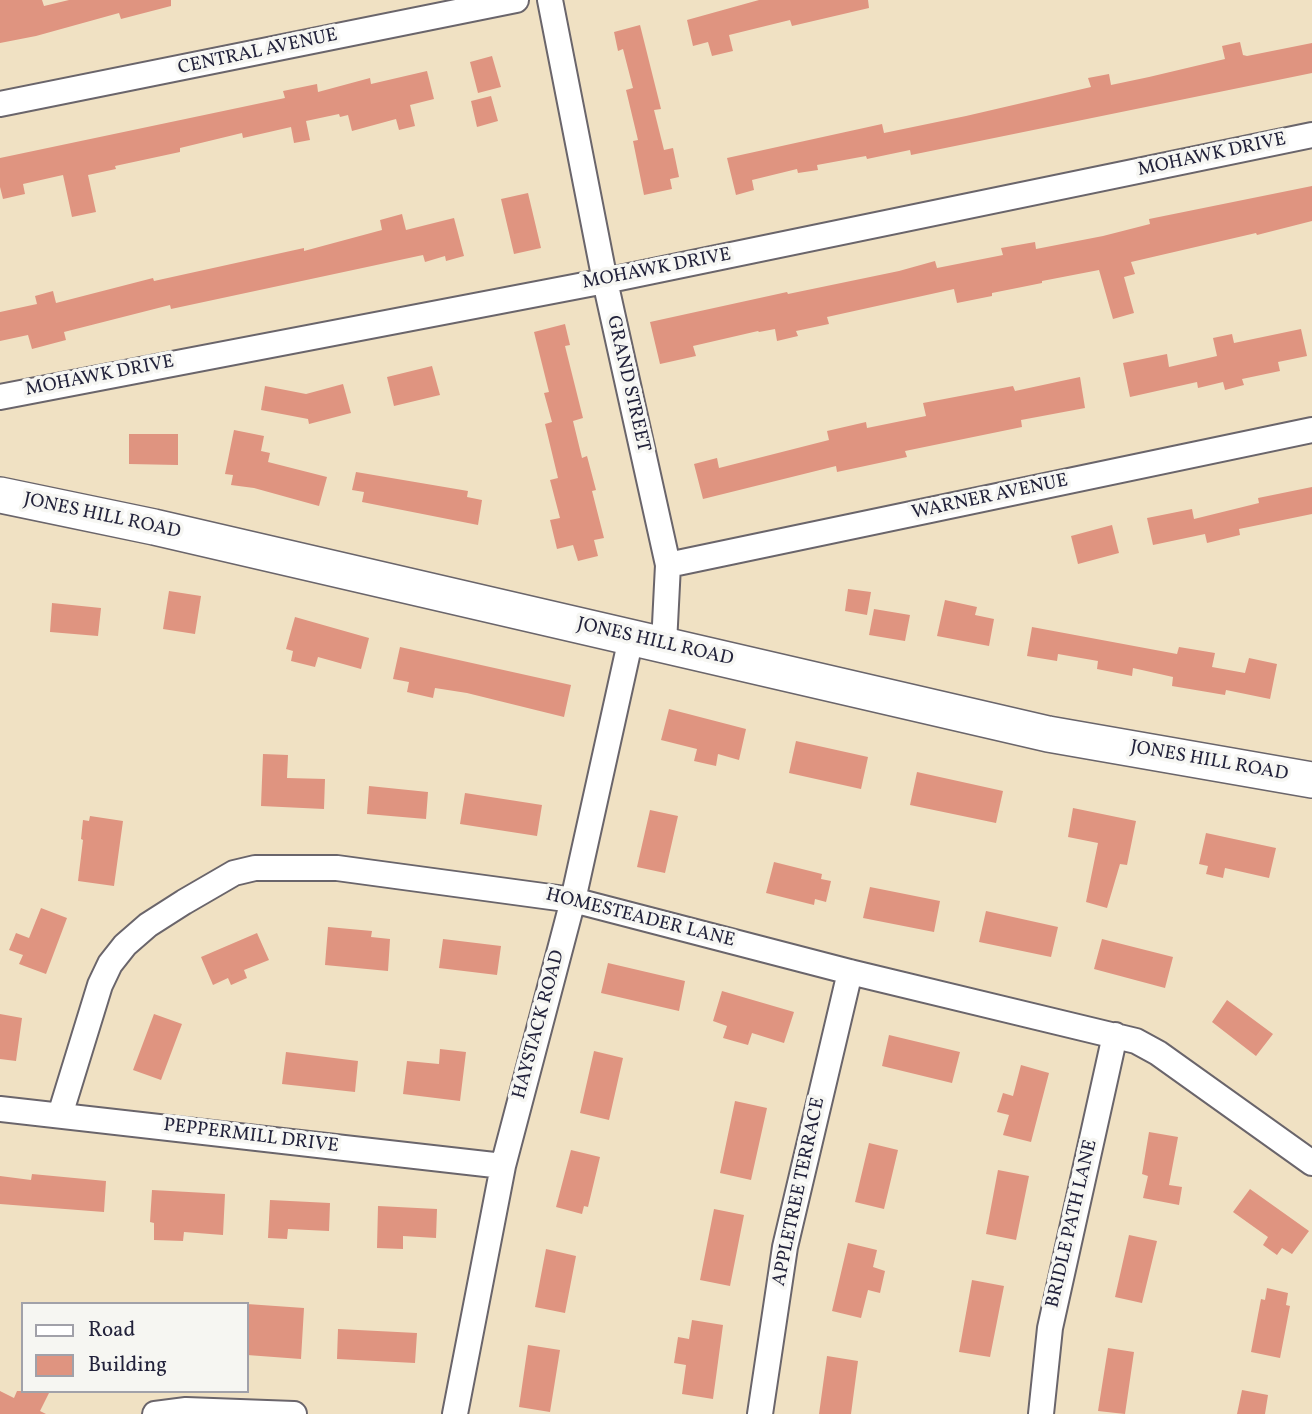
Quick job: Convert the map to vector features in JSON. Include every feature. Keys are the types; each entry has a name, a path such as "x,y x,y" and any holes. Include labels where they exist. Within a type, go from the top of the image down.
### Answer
{"main road":[{"name":"JONES HILL ROAD","path":"0,495 154,527 1048,734 1312,780"}],"street":[{"name":"CENTRAL AVENUE","path":"0,104 516,0"},
{"name":"GRAND STREET","path":"550,0 605,281 668,565 648,641"},
{"name":"MOHAWK DRIVE","path":"0,397 605,281 1312,135"},
{"name":"WARNER AVENUE","path":"668,565 1312,430"},
{"name":"HAYSTACK ROAD","path":"455,1414 503,1167 573,900 648,641"},
{"name":"HOMESTEADER LANE","path":"60,1115 100,985 110,964 125,945 148,925 234,873 255,868 337,868 573,900 850,972 1136,1041 1158,1053 1312,1163"},
{"name":"APPLETREE TERRACE","path":"760,1414 785,1247 850,972"},
{"name":"BRIDLE PATH LANE","path":"1041,1414 1050,1328 1115,1035"},
{"name":"PEPPERMILL DRIVE","path":"0,1109 503,1167"},
{"path":"155,1414 186,1410 294,1414"}],"building":[{"path":"0,0 42,0 44,6 69,0 171,0 171,6 121,19 119,13 0,43"},
{"path":"759,0 868,0 869,8 792,26 790,20 729,35 733,51 712,56 708,42 693,46 687,20"},
{"path":"640,25 661,109 654,110 664,150 673,148 679,177 670,179 672,189 644,195 633,141 638,140 626,90 633,88 623,49 618,51 614,32"},
{"path":"1240,42 1243,55 1247,56 1312,43 1312,73 911,155 910,150 817,165 818,170 798,173 797,169 752,180 754,190 736,195 727,158 882,124 884,133 966,116 1091,87 1088,78 1109,74 1111,85 1149,77 1225,59 1222,46"},
{"path":"492,56 501,87 478,93 470,62"},
{"path":"427,71 434,99 410,105 415,126 399,130 396,119 352,131 348,115 340,117 339,114 306,121 310,140 294,143 291,127 243,138 242,133 180,148 180,152 115,166 116,169 88,175 96,212 72,217 63,175 23,184 25,194 3,199 0,187 0,158 285,98 283,91 317,84 318,92 370,78 371,84"},
{"path":"491,96 498,121 477,127 471,101"},
{"path":"1312,186 1312,221 1131,262 1135,274 1124,277 1134,313 1113,319 1099,270 1042,281 957,303 954,289 827,317 829,324 796,331 798,336 777,341 775,329 693,346 696,356 660,364 650,322 899,271 935,261 937,268 1003,255 1001,248 1035,242 1036,249 1103,236 1150,224 1149,219"},
{"path":"528,193 541,248 514,254 501,199"},
{"path":"402,214 406,230 454,218 464,256 446,261 445,256 425,262 423,255 171,309 170,305 64,332 66,340 32,349 28,335 0,341 0,312 37,304 35,296 53,291 56,303 153,278 154,281 304,248 304,251 382,230 380,220"},
{"path":"565,324 570,345 565,346 583,418 573,421 582,458 587,456 596,490 592,491 604,538 594,540 598,556 578,561 573,545 557,549 550,520 560,518 550,480 558,478 545,424 552,422 544,393 549,392 534,332"},
{"path":"1301,329 1307,356 1278,362 1280,371 1242,379 1244,385 1225,390 1223,382 1198,388 1197,382 1130,397 1123,363 1167,354 1169,367 1217,356 1213,338 1232,334 1234,343"},
{"path":"432,366 440,395 394,406 387,377"},
{"path":"1080,377 1085,408 1021,420 1022,427 905,451 907,457 837,472 836,466 703,499 694,464 717,458 719,468 829,440 827,431 866,422 867,428 926,416 923,403 1013,386 1015,391"},
{"path":"343,384 351,413 309,424 308,419 261,410 265,386 306,394"},
{"path":"234,430 264,436 261,451 270,453 268,462 327,477 319,506 254,488 231,485 233,475 225,474"},
{"path":"129,434 178,434 178,465 129,464"},
{"path":"356,472 468,491 467,497 482,500 478,525 362,502 364,492 352,490"},
{"path":"1312,487 1312,514 1239,529 1240,535 1207,543 1205,534 1153,545 1147,518 1192,509 1194,519 1259,503 1258,498"},
{"path":"1112,525 1119,553 1078,564 1071,536"},
{"path":"848,589 871,592 867,615 845,611"},
{"path":"169,591 201,596 195,634 163,629"},
{"path":"945,600 977,607 975,615 994,619 989,646 937,636"},
{"path":"52,603 101,608 98,636 50,632"},
{"path":"874,609 910,615 905,641 869,635"},
{"path":"295,617 369,638 361,669 318,657 315,667 291,661 293,651 286,649"},
{"path":"1032,627 1177,654 1179,647 1215,653 1212,667 1245,673 1249,658 1277,664 1270,699 1226,690 1225,695 1172,686 1173,677 1133,668 1132,676 1097,669 1098,661 1058,654 1057,661 1027,656"},
{"path":"400,647 571,685 564,717 467,693 435,688 433,698 407,692 409,682 393,679"},
{"path":"669,709 746,729 739,760 718,754 716,766 694,761 697,749 661,740"},
{"path":"796,741 868,757 861,789 789,773"},
{"path":"263,754 288,755 287,778 325,779 324,809 261,806"},
{"path":"917,772 1003,791 996,823 910,805"},
{"path":"369,786 428,792 426,819 367,814"},
{"path":"465,793 542,805 537,836 460,824"},
{"path":"1073,808 1136,821 1127,865 1120,864 1107,908 1086,902 1098,843 1068,837"},
{"path":"650,810 678,816 665,873 637,867"},
{"path":"90,816 123,821 114,886 78,881 83,820 89,821"},
{"path":"1206,833 1276,848 1269,878 1225,868 1223,878 1206,874 1208,866 1199,864"},
{"path":"774,862 822,874 821,879 831,881 826,902 815,899 814,905 766,893"},
{"path":"870,887 940,901 934,932 863,918"},
{"path":"41,908 67,918 46,974 19,964 23,955 9,950 16,933 29,938"},
{"path":"986,911 1058,927 1051,957 979,942"},
{"path":"328,927 372,931 371,937 390,939 388,971 325,965"},
{"path":"257,933 269,960 244,970 247,978 231,985 228,978 213,985 201,957"},
{"path":"443,939 501,946 497,975 439,968"},
{"path":"1102,939 1173,957 1165,988 1094,969"},
{"path":"608,963 685,981 679,1011 601,993"},
{"path":"722,991 794,1012 784,1043 752,1033 748,1045 723,1038 727,1026 713,1021"},
{"path":"1227,1000 1273,1034 1256,1056 1212,1022"},
{"path":"0,1014 22,1018 16,1061 0,1059"},
{"path":"154,1014 182,1024 161,1080 133,1070"},
{"path":"889,1035 960,1052 952,1083 882,1066"},
{"path":"440,1049 466,1052 460,1101 403,1094 407,1061 439,1064"},
{"path":"594,1051 623,1058 609,1120 580,1113"},
{"path":"286,1052 358,1061 355,1092 282,1084"},
{"path":"1021,1065 1049,1073 1031,1142 1003,1135 1009,1115 997,1112 1003,1093 1013,1096"},
{"path":"735,1101 767,1108 751,1180 720,1173"},
{"path":"1149,1132 1178,1137 1169,1185 1182,1187 1179,1205 1143,1198 1148,1176 1142,1174"},
{"path":"869,1143 898,1150 884,1209 855,1202"},
{"path":"571,1150 600,1157 588,1207 584,1206 582,1214 556,1207"},
{"path":"998,1170 1029,1176 1016,1240 986,1234"},
{"path":"32,1174 106,1181 104,1212 0,1204 0,1176 31,1180"},
{"path":"1250,1189 1309,1231 1292,1254 1282,1248 1277,1255 1263,1245 1268,1237 1233,1212"},
{"path":"152,1190 225,1194 223,1235 184,1232 183,1241 154,1240 154,1223 150,1222"},
{"path":"270,1200 330,1203 329,1231 288,1229 287,1239 268,1238"},
{"path":"378,1206 437,1209 436,1238 403,1236 403,1249 377,1248"},
{"path":"714,1209 744,1215 730,1286 700,1280"},
{"path":"1129,1235 1157,1241 1142,1303 1115,1297"},
{"path":"848,1243 877,1250 873,1267 885,1271 880,1293 868,1290 861,1318 832,1311"},
{"path":"546,1249 576,1256 565,1313 535,1307"},
{"path":"972,1280 1004,1286 990,1357 959,1352"},
{"path":"1267,1288 1288,1293 1286,1305 1290,1306 1280,1358 1251,1352 1261,1299 1265,1300"},
{"path":"248,1304 304,1308 301,1359 248,1355"},
{"path":"692,1320 723,1325 713,1399 682,1394 686,1365 674,1363 678,1337 689,1339"},
{"path":"338,1329 417,1333 415,1363 337,1359"},
{"path":"528,1345 560,1350 550,1412 519,1407"},
{"path":"1108,1348 1134,1352 1125,1414 1098,1411"},
{"path":"827,1356 858,1361 851,1414 819,1414"},
{"path":"1242,1390 1268,1395 1265,1414 1237,1414"},
{"path":"0,1391 14,1398 17,1391 49,1393 40,1411 46,1414 0,1414"}]}
